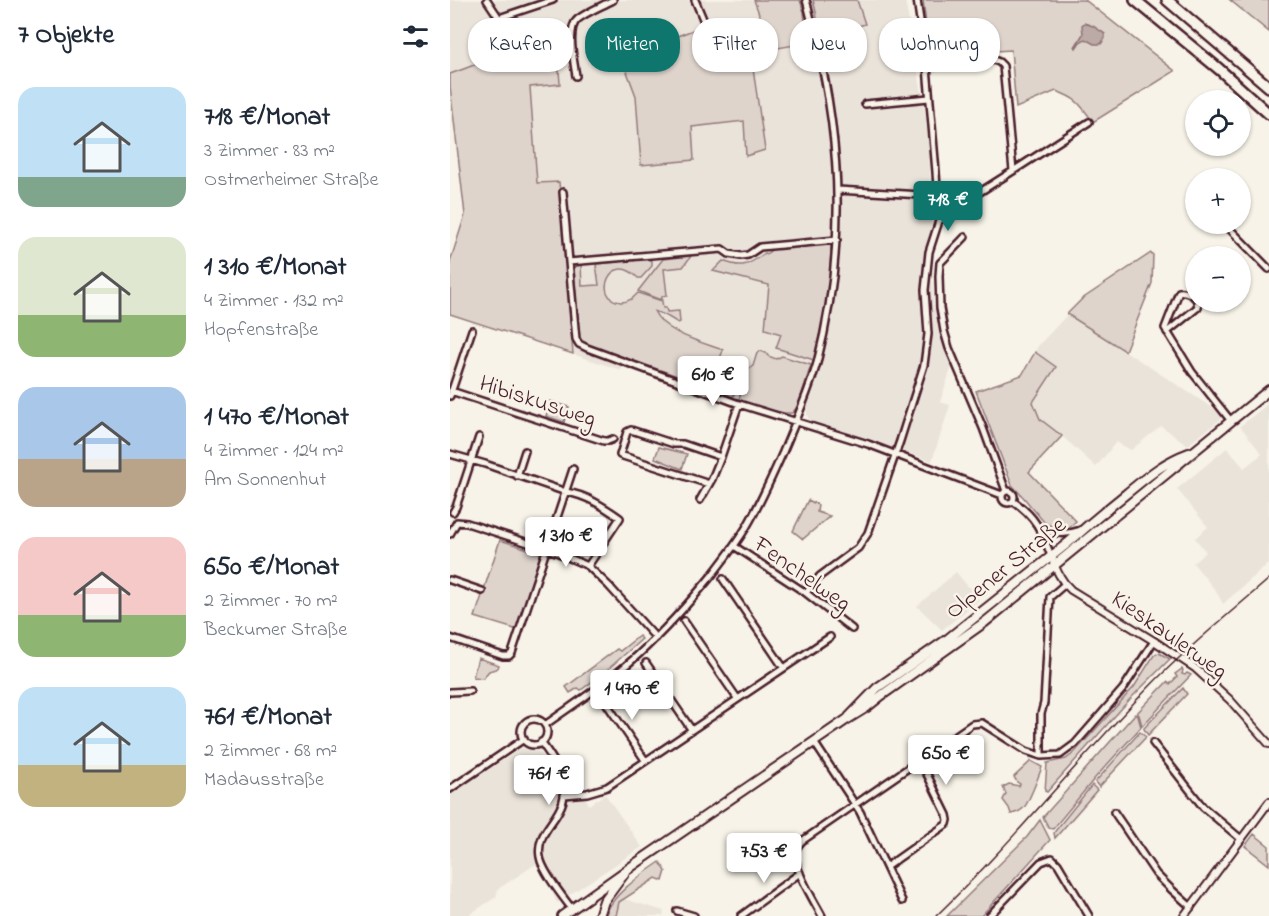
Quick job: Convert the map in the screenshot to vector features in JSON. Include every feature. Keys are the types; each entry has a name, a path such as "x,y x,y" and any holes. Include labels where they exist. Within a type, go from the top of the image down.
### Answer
{"highway":[{"path":"1135,0 1219,69 1269,114"},
{"path":"1167,0 1269,87"}],"main road":[{"name":"Olpener Straße","path":"879,692 970,634 1269,390"},
{"name":"Olpener Straße","path":"562,916 867,707 879,692 1153,472 1172,459 1193,452"},
{"path":"598,916 604,901 628,869"}],"street":[{"path":"487,0 499,18 553,0"},
{"path":"576,76 573,26 578,19 613,0"},
{"path":"695,0 703,18"},
{"path":"544,724 620,672 694,597 747,526 796,422 816,364 831,293 837,240 837,168 830,106 806,0"},
{"path":"917,0 920,18"},
{"path":"1000,63 1003,66 1013,171"},
{"path":"806,594 820,576 854,551 868,533 924,365 928,334 926,280 929,252 939,221 927,72"},
{"path":"865,104 929,98"},
{"path":"939,221 961,204 1089,122"},
{"path":"838,190 938,196"},
{"path":"563,192 575,334 579,344 739,404 868,444 1004,493 1013,494 1013,501"},
{"path":"1235,234 1269,269"},
{"path":"965,237 940,263 940,308 944,331 986,435 1004,493 1003,500 1010,503 1013,501 1023,508 1041,530 1051,556"},
{"path":"569,262 722,249 729,254 741,256 748,255 760,247 837,240"},
{"path":"1185,292 1179,292 1165,328 1192,372 1231,422"},
{"path":"1167,332 1192,312"},
{"name":"Hibiskusweg","path":"472,330 451,394 604,441 613,439"},
{"path":"700,500 721,457 739,404"},
{"path":"709,484 620,455 627,432 631,430 721,457"},
{"path":"457,522 452,512 456,507 479,436"},
{"path":"517,476 525,451"},
{"path":"450,454 573,493 610,510 620,518 588,566"},
{"path":"450,638 503,656 510,656 573,469"},
{"path":"457,522 467,523 547,549 588,566 656,638"},
{"path":"450,534 457,522"},
{"path":"1041,530 1065,534 1083,529"},
{"name":"Fenchelweg","path":"734,546 806,594 852,629"},
{"name":"Kieskaulerweg","path":"1051,556 1065,584 1071,590 1195,668 1222,692 1269,744"},
{"path":"723,579 783,667"},
{"path":"450,580 482,591"},
{"path":"1041,756 1041,714 1044,703 1050,597 1065,584"},
{"path":"684,621 737,698"},
{"path":"564,795 602,789 830,637"},
{"path":"822,916 800,873 795,852 802,841 977,722 1026,751 1041,756 1060,755 1075,744 1123,689 1154,641"},
{"path":"646,663 691,729"},
{"path":"450,692 470,691"},
{"path":"600,694 645,760"},
{"path":"536,719 544,724 547,734 541,742 530,744 524,740 521,732 527,721 536,719"},
{"path":"450,789 524,740"},
{"path":"541,742 561,774 564,795 559,812 542,839 540,856 544,869 572,909"},
{"path":"814,742 860,812 902,901"},
{"path":"1154,743 1203,807 1241,839"},
{"path":"886,867 947,824 947,815 920,760"},
{"path":"1184,916 1269,802"},
{"path":"1114,812 1156,874 1191,907"},
{"path":"989,916 1041,862 1052,858 1058,864 1089,916"},
{"path":"741,916 800,873"},
{"path":"677,911 694,916"}],"shaded area":[{"path":"450,0 905,0 908,18 879,18 879,72 918,72 929,133 933,300 942,340 953,363 940,402 950,405 932,461 811,421 806,409 798,406 790,413 765,409 626,358 621,370 450,314 450,262 465,215 450,86"},
{"path":"754,0 800,0 805,18 790,18 790,46 778,48 778,18 761,18"},
{"path":"813,0 857,0 863,18 817,18"},
{"path":"923,0 1085,0 1175,71 1093,122 1078,103 1056,91 1016,108 1011,50 1000,51 1000,18 925,18"},
{"path":"1230,0 1269,0 1269,32"},
{"path":"1084,23 1105,34 1101,44 1094,44 1085,39 1075,47 1083,34 1082,25"},
{"path":"692,30 692,72 753,72 765,150 746,156 744,121 692,127 694,160 641,165 636,96 627,72 680,72 680,35"},
{"path":"468,67 468,72 559,72 560,84 530,87 537,183 559,182 573,354 450,314 450,262 465,215 450,74"},
{"path":"831,244 830,275 825,310 814,360 776,348 781,334 765,329 769,285 713,271 723,261 735,265 745,264 773,249"},
{"path":"1151,253 1153,255 1152,283 1125,351 1225,416 1188,445 1161,426 1131,450 1116,442 1096,467 1040,419 1022,375 1038,346 1082,299"},
{"path":"1151,253 1153,255 1152,283 1125,351 1067,314 1082,299"},
{"path":"691,256 683,267 664,269 667,295 662,296 662,299 638,291 663,259"},
{"path":"649,259 652,261 652,266 641,278 619,269 613,272 608,278 607,293 612,299 621,302 633,298 638,293 662,301 663,308 666,308 667,312 679,311 680,322 678,323 654,311 666,325 684,336 723,350 710,388 630,361 583,343 579,339 574,268 581,265 582,286 599,285 596,264"},
{"path":"761,351 776,359 782,356 811,365 798,406 792,413 765,409 739,399 748,370 753,366 757,353"},
{"path":"1035,352 1056,367 1033,402 1040,419 1062,436 1029,472 1076,521 1068,529 1056,529 1044,522 1012,485 976,391 1022,375"},
{"path":"721,377 738,383 733,397 717,390"},
{"path":"550,401 569,407 564,422 546,416"},
{"path":"1269,403 1269,563 1223,604 1216,591 1193,563 1206,552 1195,538 1208,527 1177,489 1227,448 1244,468 1262,454 1240,426"},
{"path":"659,447 687,454 682,469 655,458"},
{"path":"808,500 818,505 817,512 830,516 803,539 793,531"},
{"path":"500,540 541,555 518,630 475,617"},
{"path":"956,572 979,600 942,630 917,606"},
{"path":"639,636 642,639 606,671 581,690 578,688 570,693 566,687 617,649 620,651"},
{"path":"1159,653 1170,659 1131,698 1047,792 1045,791 1047,763 1066,759 1074,753 1134,687 1154,655"},
{"path":"478,658 499,665 497,669 489,671 483,678 473,677"},
{"path":"1182,669 1182,674 1191,675 1142,726 1137,713 1167,682 1170,684 1177,677 1175,674"},
{"path":"1183,688 1187,694 1148,735 1144,728"},
{"path":"1135,714 1138,716 1141,727 1053,829 1049,828 1043,817"},
{"path":"1140,732 1146,737 1099,787 1095,782"},
{"path":"522,748 540,752 555,775 561,798 576,794 585,797 589,805 605,794 642,847 557,903 536,864 498,889 496,897 467,916 450,916 450,795"},
{"path":"1031,761 1042,767 1040,773 1025,806 1020,811 1011,814 1003,800 1006,794 1003,787 1009,784 1019,786 1020,784 1014,777"},
{"path":"1092,785 1097,790 1055,838 1056,830"},
{"path":"1040,820 1050,840 981,916 947,916 1027,837"},
{"path":"1254,834 1269,846 1269,865 1245,846"},
{"path":"660,862 666,871 663,881 656,878 619,902 616,916 606,916 613,901 620,893"},
{"path":"624,899 664,911 663,916 616,916 619,902"}],"tram line":[{"path":"936,916 991,860 1150,686 1269,579"}]}
